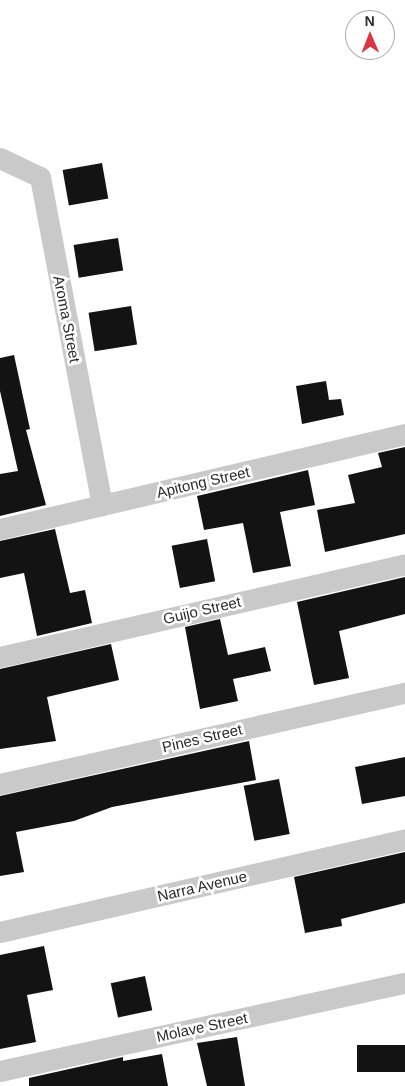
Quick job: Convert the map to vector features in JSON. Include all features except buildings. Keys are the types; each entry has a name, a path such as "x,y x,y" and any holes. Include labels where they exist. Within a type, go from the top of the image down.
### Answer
{"street":[{"name":"Aroma Street","path":"0,158 40,176 102,505"},
{"name":"Apitong Street","path":"0,529 405,434"},
{"name":"Guijo Street","path":"0,657 405,564"},
{"name":"Pines Street","path":"0,784 405,693"},
{"name":"Narra Avenue","path":"0,932 405,839"},
{"name":"Molave Street","path":"0,1071 405,983"}]}
